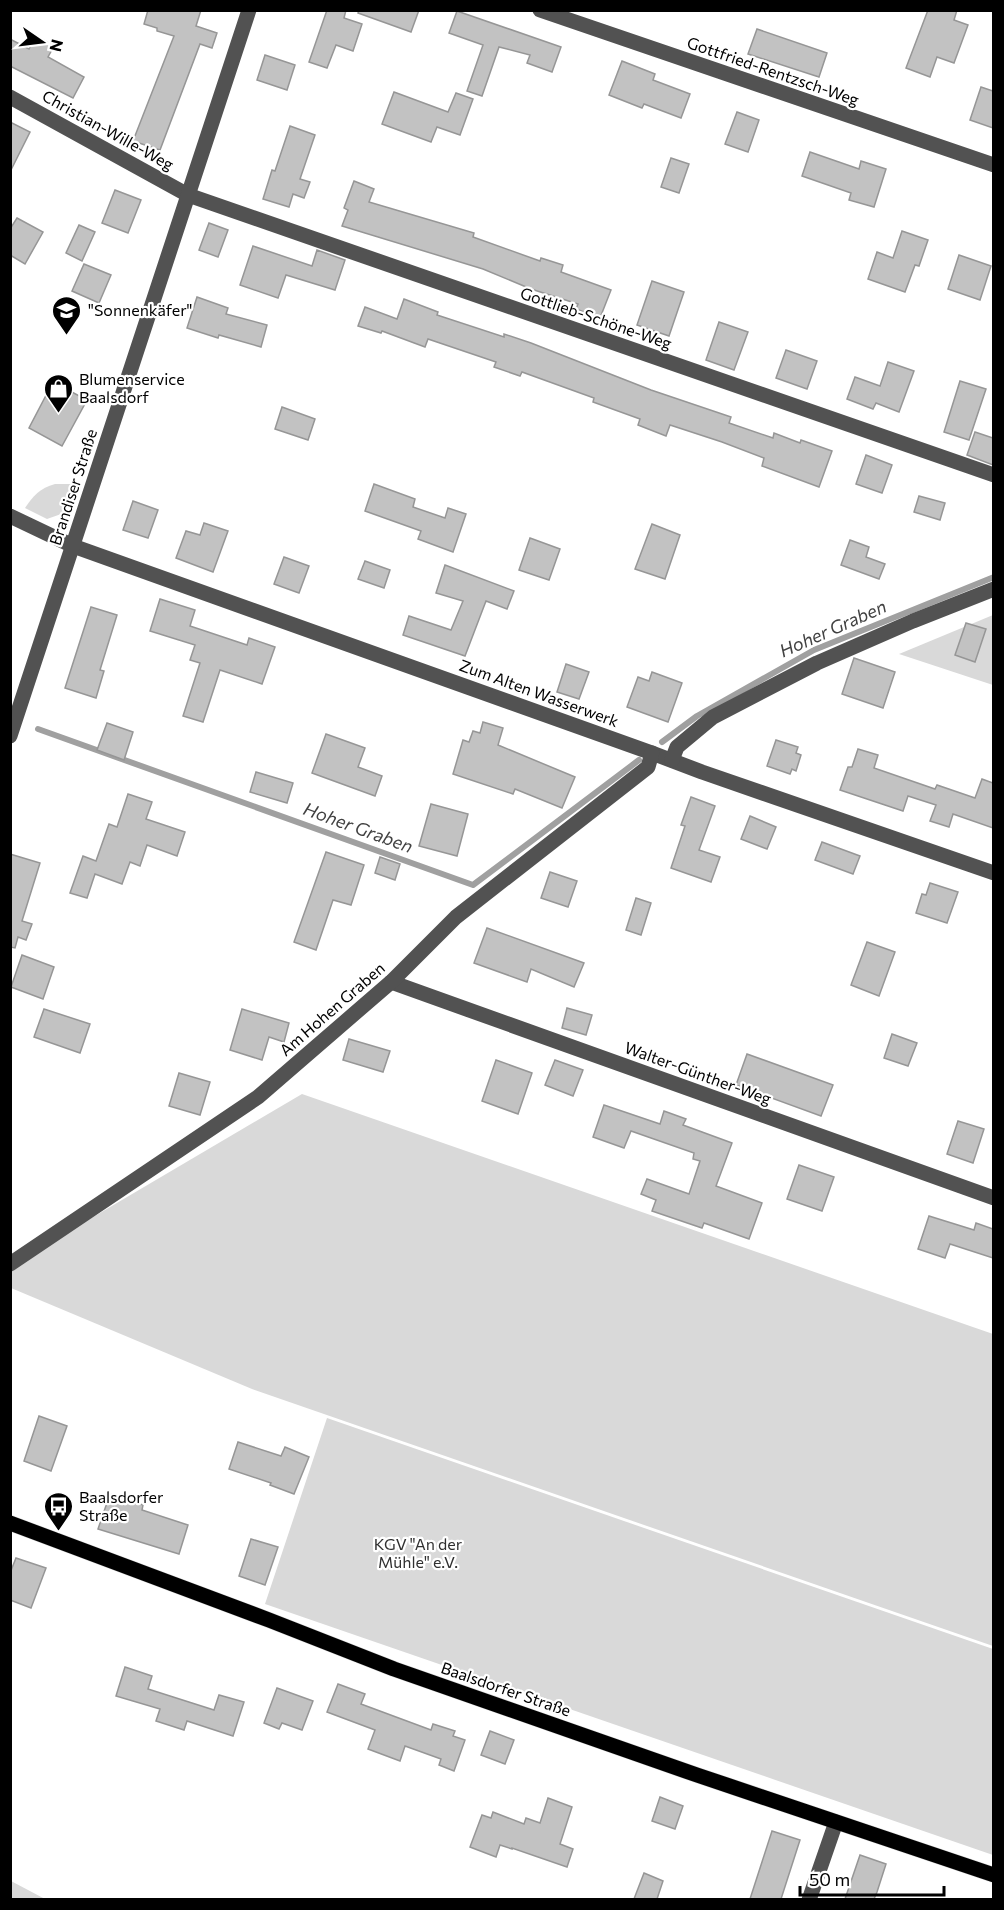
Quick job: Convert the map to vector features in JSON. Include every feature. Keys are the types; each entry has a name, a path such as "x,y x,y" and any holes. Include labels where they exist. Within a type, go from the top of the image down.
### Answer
{"main road":[{"name":"Baalsdorfer Straße","path":"10,1523 394,1669 993,1875"}],"street":[{"name":"Brandiser Straße","path":"10,736 249,10"},
{"name":"Gottfried-Rentzsch-Weg","path":"540,10 993,165"},
{"name":"Christian-Wille-Weg","path":"10,97 188,195"},
{"name":"Gottlieb-Schöne-Weg","path":"188,195 993,475"},
{"name":"Zum Alten Wasserwerk","path":"10,516 73,546 702,772 993,873"},
{"path":"672,760 677,747 713,717 817,663 993,589"},
{"name":"Am Hohen Graben","path":"10,1264 258,1097 391,982 456,917 648,767 652,753"},
{"name":"Walter-Günther-Weg","path":"391,982 993,1198"},
{"path":"810,1899 836,1822"}],"green space":[{"path":"55,484 76,484 64,513 47,519 25,508 37,493"},
{"path":"993,615 993,685 899,654"},
{"path":"302,1094 993,1334 993,1646 252,1389 11,1288 10,1266"},
{"name":"KGV \"An der Mühle\" e.V.","path":"327,1418 993,1649 993,1855 265,1604"},
{"path":"11,1881 45,1899 11,1899"}],"building":[{"path":"148,10 201,10 196,26 217,33 212,48 200,44 160,150 133,141 174,36 144,24"},
{"path":"327,10 346,10 344,18 362,24 353,51 336,45 327,68 309,62"},
{"path":"359,10 419,10 411,32 358,13"},
{"path":"928,10 957,10 954,20 968,25 954,63 937,57 930,77 906,68"},
{"path":"457,11 561,47 552,72 527,63 530,55 499,47 482,96 467,91 483,45 449,33"},
{"path":"757,29 827,53 819,77 748,54"},
{"path":"36,36 54,46 48,57 84,77 73,98 10,66 10,39 29,49"},
{"path":"265,55 295,65 287,90 257,80"},
{"path":"622,61 655,74 653,80 690,94 681,118 644,104 642,108 609,95"},
{"path":"981,87 993,91 993,128 970,120"},
{"path":"394,92 448,112 456,93 473,99 460,135 437,127 431,142 382,124"},
{"path":"737,112 759,120 748,152 725,144"},
{"path":"10,122 30,132 10,172"},
{"path":"290,126 315,135 300,179 310,182 304,198 293,194 289,207 263,199"},
{"path":"810,152 859,169 861,161 886,169 874,207 849,200 851,193 802,176"},
{"path":"671,158 689,164 679,193 661,187"},
{"path":"354,181 374,189 369,202 474,233 473,237 540,261 541,258 563,265 561,272 611,290 600,318 576,309 578,304 531,289 483,269 342,226 348,210 344,208"},
{"path":"115,190 141,200 128,233 102,223"},
{"path":"17,218 43,232 25,264 10,255 10,229"},
{"path":"209,223 228,230 218,257 199,250"},
{"path":"79,225 95,232 82,261 66,253"},
{"path":"902,231 928,240 919,266 915,265 905,292 868,279 877,252 893,258"},
{"path":"253,246 312,266 317,250 345,260 335,290 286,275 278,298 240,285"},
{"path":"959,255 991,266 980,300 948,289"},
{"path":"84,264 111,275 99,303 72,291"},
{"path":"652,281 684,292 669,336 637,325"},
{"path":"197,297 228,308 226,314 267,325 261,347 219,335 218,338 187,328"},
{"path":"404,299 438,312 437,315 504,337 504,334 531,343 651,390 731,417 729,423 773,438 774,433 800,443 801,440 832,451 819,487 762,466 764,458 722,442 670,425 666,436 638,425 640,419 593,402 594,398 522,372 520,376 494,367 496,362 428,339 425,347 382,331 381,333 358,326 365,307 397,319"},
{"path":"719,322 748,332 734,370 706,360"},
{"path":"786,350 817,361 807,389 776,378"},
{"path":"888,362 914,371 899,412 876,403 873,409 847,399 855,377 880,386"},
{"path":"960,381 986,389 969,440 944,432"},
{"name":"Blumenservice Baalsdorf","path":"53,382 87,400 62,446 29,428"},
{"path":"282,407 315,419 308,440 275,429"},
{"path":"975,432 993,438 993,465 967,455"},
{"path":"866,455 892,465 882,493 856,484"},
{"path":"374,484 415,499 413,507 445,518 448,508 466,514 453,552 418,539 421,531 365,511"},
{"path":"919,496 945,503 940,520 914,512"},
{"path":"133,501 158,510 148,538 123,530"},
{"path":"204,523 228,531 213,572 176,558 186,531 200,535"},
{"path":"652,524 680,535 665,579 635,569"},
{"path":"530,538 560,549 549,580 519,570"},
{"path":"850,540 869,547 866,557 885,564 879,579 841,565"},
{"path":"284,557 309,566 299,593 274,584"},
{"path":"365,561 390,570 384,588 358,579"},
{"path":"445,565 514,591 507,609 486,601 465,656 403,635 409,616 451,630 463,601 436,593"},
{"path":"160,599 195,610 190,626 247,645 249,638 275,647 262,684 220,670 203,722 183,716 200,663 190,660 195,645 150,631"},
{"path":"91,607 117,615 100,670 104,671 96,698 65,688"},
{"path":"966,623 986,629 975,662 955,655"},
{"path":"854,658 895,672 883,708 842,694"},
{"path":"566,664 589,672 579,699 557,692"},
{"path":"652,672 682,683 668,722 627,707 638,677 649,681"},
{"path":"483,722 503,728 498,745 575,777 562,808 515,789 513,794 453,774 463,740 469,742 473,731 480,733"},
{"path":"107,723 133,732 124,760 97,750"},
{"path":"326,734 365,748 358,767 382,776 375,796 312,773"},
{"path":"776,740 798,747 796,753 801,755 796,771 792,769 790,774 767,766"},
{"path":"858,749 878,755 874,768 935,789 937,785 975,798 982,779 993,783 993,828 953,814 949,827 930,821 936,805 908,796 903,811 840,790 848,767 852,767"},
{"path":"256,772 293,783 287,803 250,792"},
{"path":"128,794 152,802 146,819 185,832 177,856 147,845 140,866 130,862 122,884 95,874 87,898 70,893 83,856 96,861 109,824 117,827"},
{"path":"691,797 715,806 699,850 720,857 711,882 671,868 685,826 681,825"},
{"path":"431,804 468,814 457,856 419,846"},
{"path":"750,816 776,827 767,849 741,839"},
{"path":"822,842 860,856 853,874 815,860"},
{"path":"326,852 364,865 351,905 333,900 316,950 294,942"},
{"path":"10,854 40,863 22,921 32,924 26,940 18,937 15,948 10,947"},
{"path":"380,857 400,864 395,880 375,873"},
{"path":"550,872 577,881 568,907 541,898"},
{"path":"930,883 958,892 947,923 916,913 922,894 926,895"},
{"path":"636,898 651,903 641,935 626,930"},
{"path":"487,928 584,963 574,987 531,969 527,982 474,963"},
{"path":"867,942 895,952 879,996 851,985"},
{"path":"22,955 54,967 43,999 11,987"},
{"path":"567,1008 592,1015 586,1035 562,1028"},
{"path":"44,1009 90,1024 80,1053 34,1037"},
{"path":"242,1009 289,1023 284,1042 269,1037 262,1060 230,1050"},
{"path":"892,1034 917,1043 908,1066 884,1058"},
{"path":"349,1039 390,1051 383,1072 343,1060"},
{"path":"747,1054 833,1085 821,1116 736,1085"},
{"path":"496,1060 532,1073 518,1114 482,1101"},
{"path":"555,1060 583,1070 573,1096 545,1085"},
{"path":"179,1073 210,1082 200,1115 169,1106"},
{"path":"604,1105 660,1124 664,1111 686,1119 683,1125 732,1143 716,1186 762,1203 749,1239 704,1223 702,1228 652,1211 656,1200 641,1194 647,1179 689,1194 700,1161 693,1159 694,1153 631,1131 624,1148 593,1137"},
{"path":"958,1121 984,1129 973,1163 947,1154"},
{"path":"799,1165 834,1177 822,1211 787,1199"},
{"path":"929,1216 974,1230 976,1223 993,1229 993,1258 950,1244 945,1258 918,1249"},
{"path":"39,1416 67,1426 51,1471 24,1461"},
{"path":"238,1442 281,1456 285,1447 309,1457 294,1494 270,1485 271,1483 229,1469"},
{"path":"110,1494 143,1505 142,1510 188,1525 179,1554 98,1529"},
{"path":"251,1539 278,1547 265,1585 239,1576"},
{"path":"16,1558 46,1568 31,1608 10,1600 10,1573"},
{"path":"125,1667 152,1676 148,1689 214,1710 219,1695 244,1702 233,1736 187,1721 184,1730 156,1721 160,1709 116,1696"},
{"path":"338,1684 365,1694 361,1704 431,1730 433,1724 455,1731 453,1736 465,1740 454,1771 439,1765 441,1759 405,1746 400,1761 368,1749 375,1730 327,1712"},
{"path":"277,1688 313,1701 302,1730 282,1723 279,1729 264,1723"},
{"path":"490,1731 514,1740 505,1764 481,1755"},
{"path":"660,1797 683,1806 675,1829 652,1821"},
{"path":"548,1798 572,1807 560,1844 573,1849 567,1867 500,1845 496,1857 470,1847 482,1815 491,1818 493,1812 524,1824 526,1818 540,1823"},
{"path":"772,1831 800,1840 781,1899 750,1899"},
{"path":"860,1855 886,1864 877,1892 874,1899 845,1899"},
{"path":"644,1873 663,1881 657,1899 634,1899"}],"waterway":[{"name":"Hoher Graben","path":"662,742 697,716 814,650 994,577"},
{"name":"Hoher Graben","path":"38,729 473,885 639,760"}],"place":[{"name":"\"Sonnenkäfer\"","path":"67,336"},
{"name":"Blumenservice Baalsdorf","path":"58,414"},
{"name":"Baalsdorfer Straße","path":"58,1532"}]}
